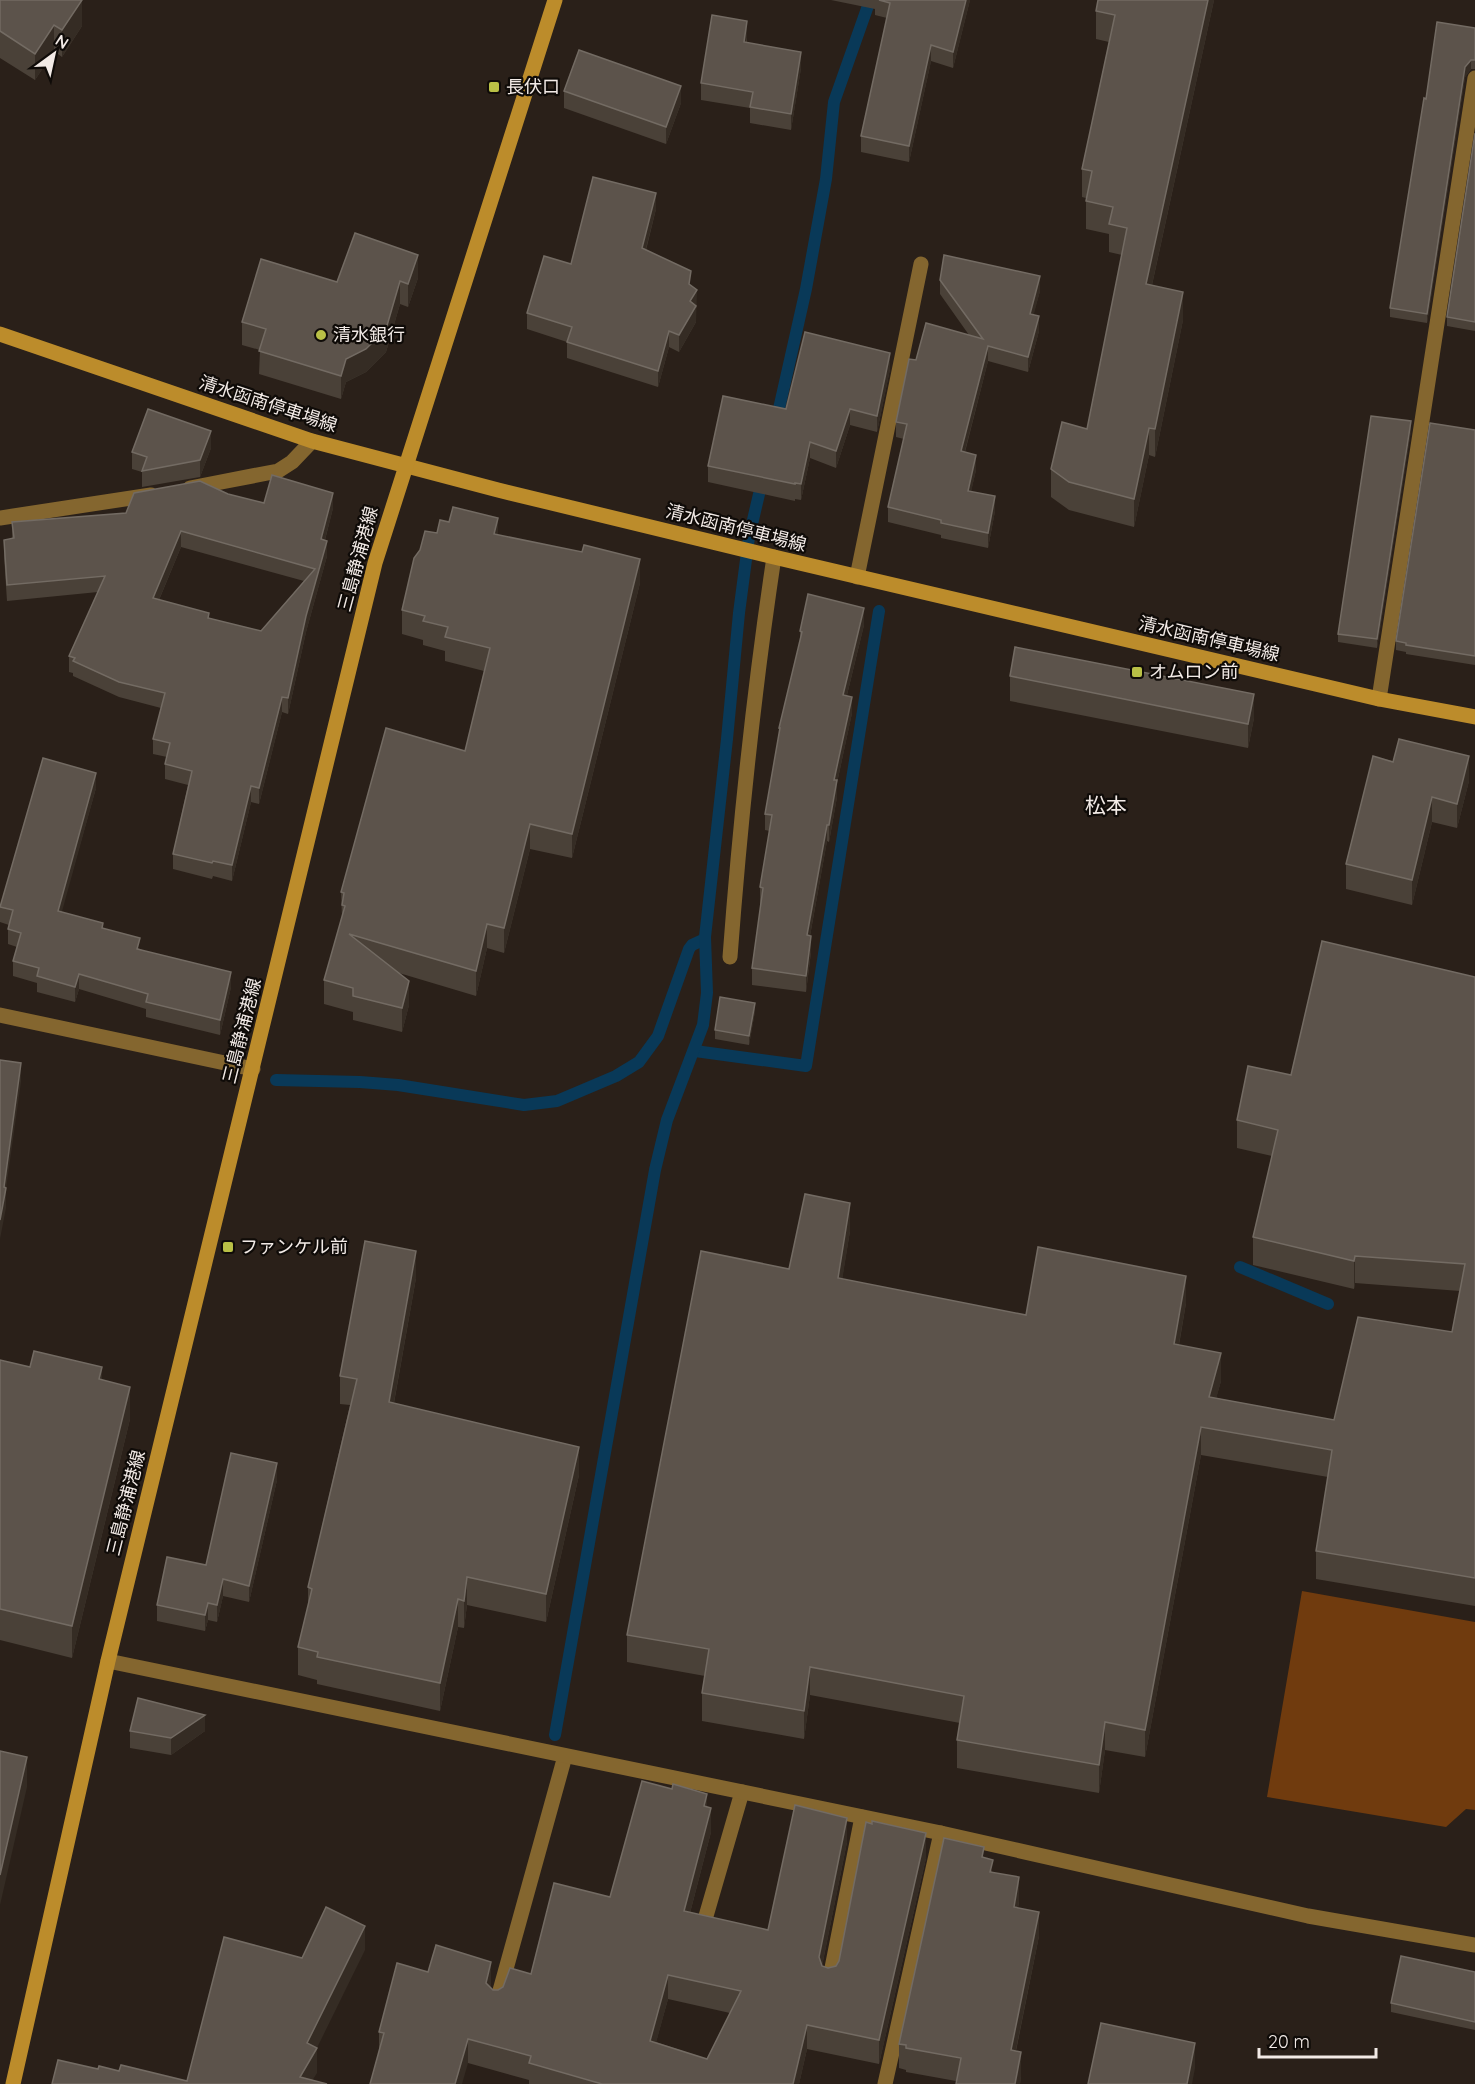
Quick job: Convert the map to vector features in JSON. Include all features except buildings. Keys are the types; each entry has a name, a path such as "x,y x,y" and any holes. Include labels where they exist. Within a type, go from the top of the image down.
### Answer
{"main road":[{"name":"三島静浦港線","path":"13,2084 108,1661 375,563 555,0"},
{"name":"清水函南停車場線","path":"0,334 312,441 498,490 1379,699 1475,717"}],"street":[{"path":"1379,699 1475,78"},
{"path":"857,577 921,264"},
{"path":"0,518 98,505 254,477 278,471 292,462 312,441"},
{"path":"730,957 737,858 758,664 774,557"},
{"path":"0,1015 253,1069"},
{"path":"108,1661 941,1833 1308,1917 1475,1945"},
{"path":"496,2005 565,1756"},
{"path":"704,1923 742,1792"},
{"path":"829,1983 862,1817"},
{"path":"885,2084 941,1833"}],"shaded area":[{"path":"1302,1591 1475,1622 1475,1810 1466,1809 1446,1827 1267,1797"}],"waterway":[{"path":"776,422 806,289 826,179 834,102 870,0"},
{"path":"555,1735 655,1170 667,1120 703,1025 707,993 705,937 739,613 749,537 763,477"},
{"path":"695,1051 806,1066 879,611"},
{"path":"276,1080 398,1085 524,1105 557,1101 616,1076 639,1062 658,1036 689,949 692,945 705,939"},
{"path":"1240,1267 1328,1304"}],"place":[{"name":"長伏口","path":"494,87"},
{"name":"清水銀行","path":"321,335"},
{"name":"オムロン前","path":"1137,672"},
{"name":"ファンケル前","path":"228,1247"}],"district":[{"name":"松本","path":"1106,806"}]}
